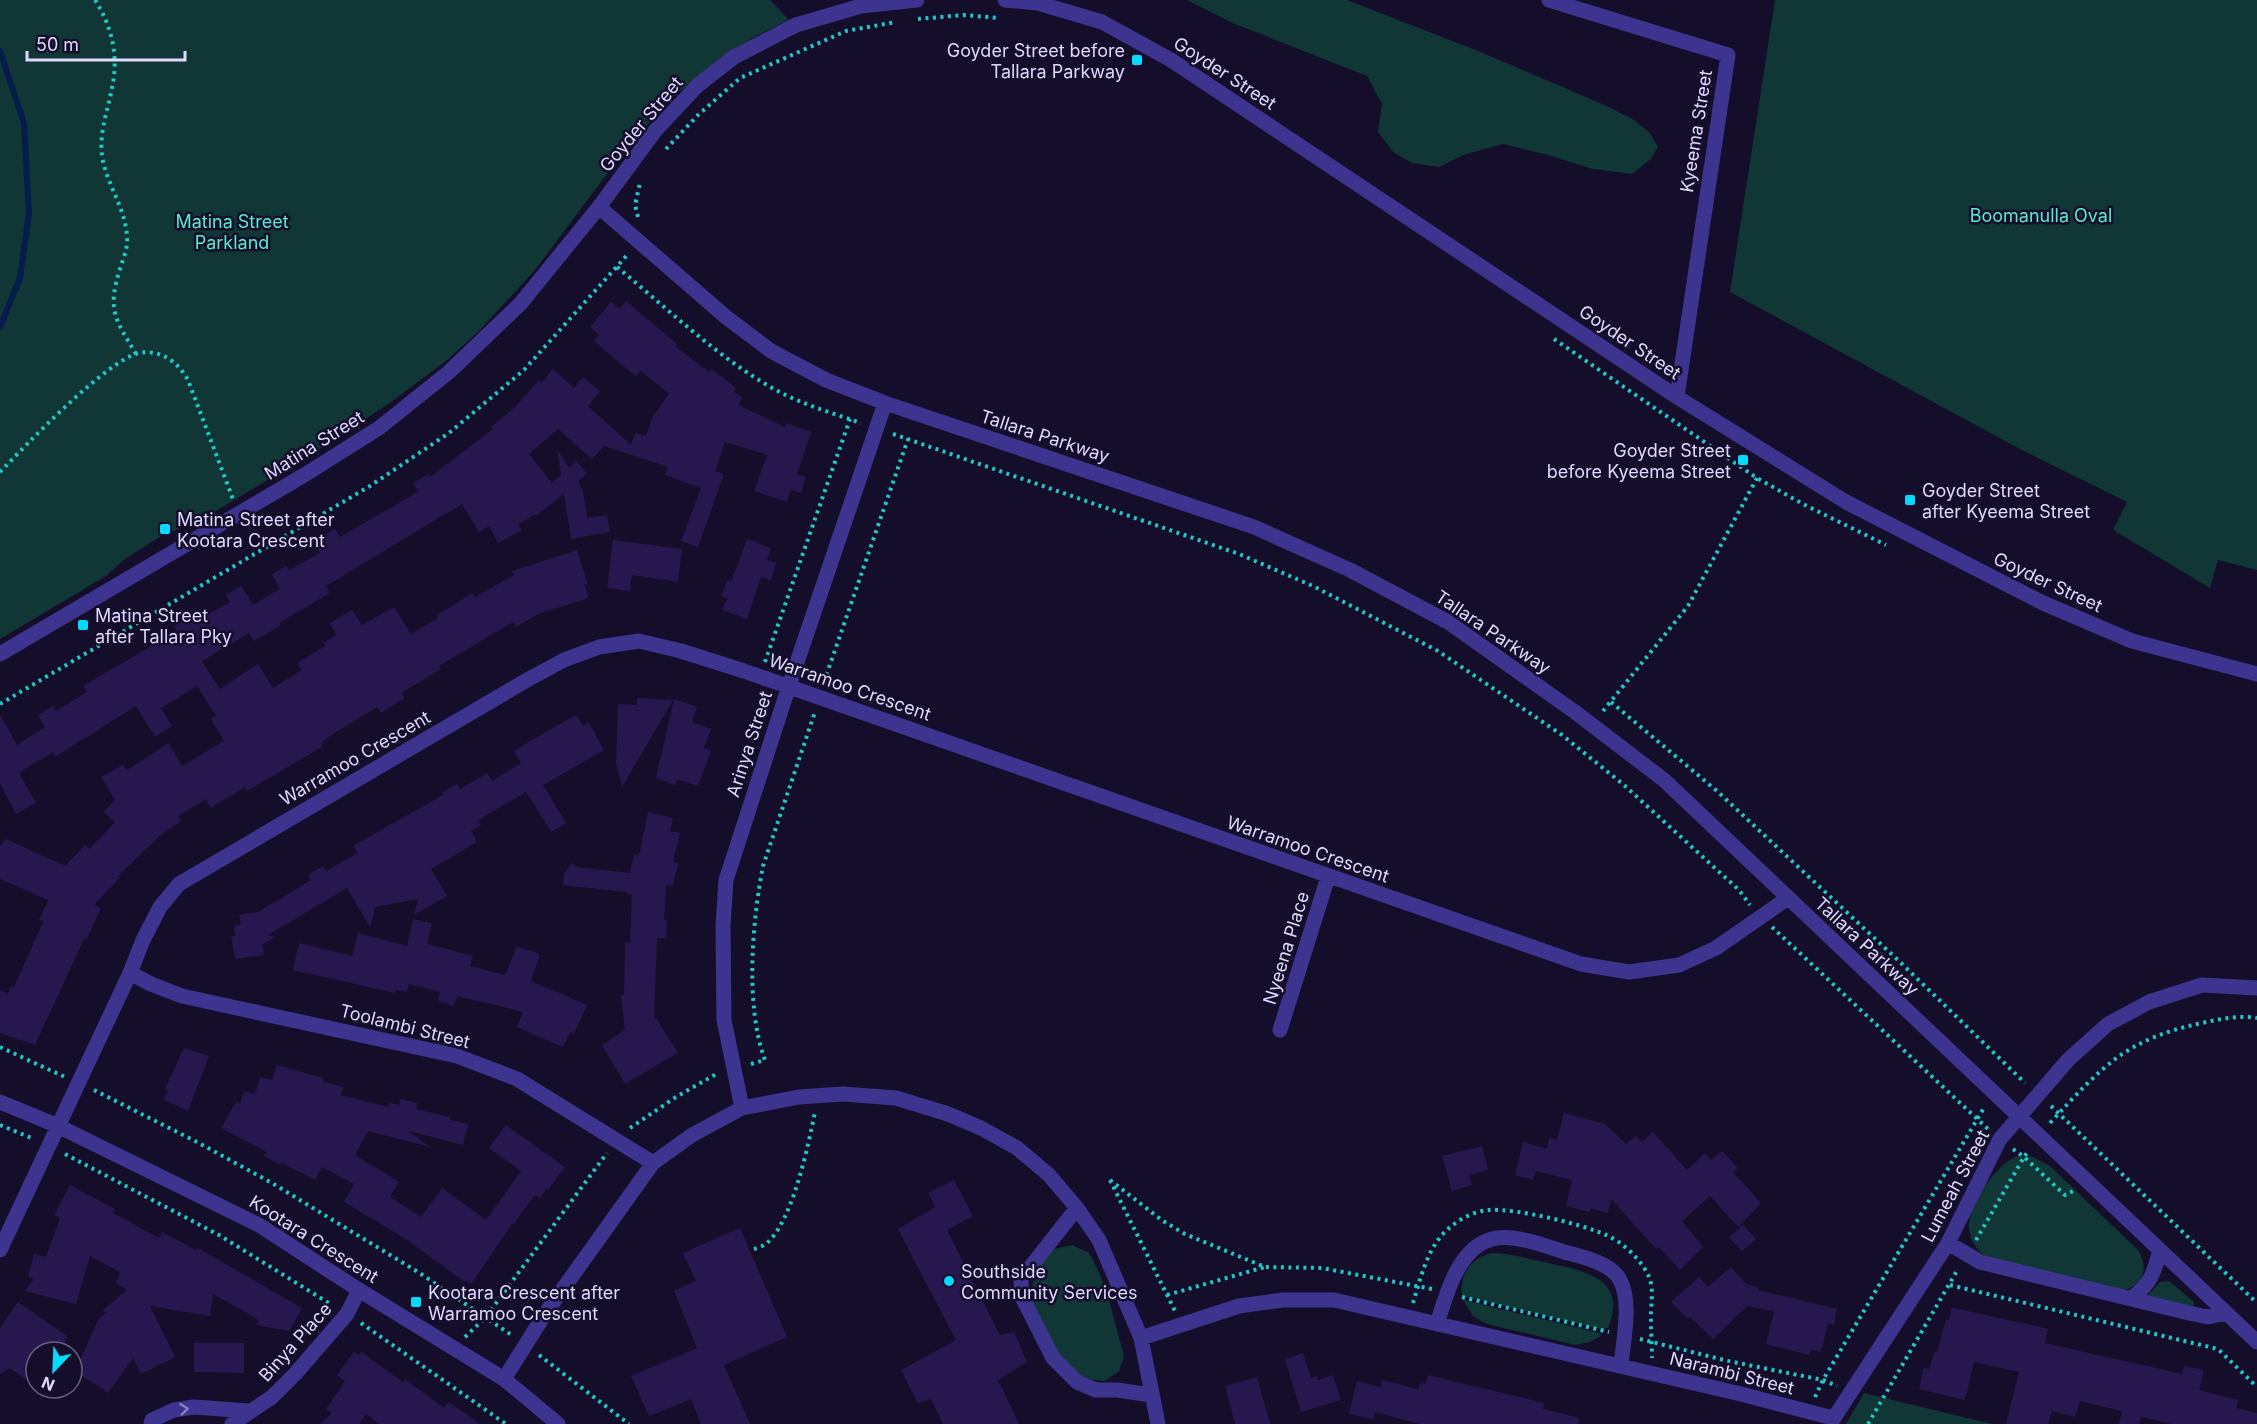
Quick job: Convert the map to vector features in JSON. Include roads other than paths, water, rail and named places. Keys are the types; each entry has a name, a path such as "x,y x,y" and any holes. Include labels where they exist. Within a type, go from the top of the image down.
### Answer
{"street":[{"name":"Goyder Street","path":"599,207 656,131 698,86 734,57 796,25 861,6 917,0"},
{"name":"Goyder Street","path":"1005,0 1038,3 1102,22 1171,60 1677,397 1846,502 2043,603 2132,641 2257,674"},
{"name":"Kyeema Street","path":"1550,0 1728,55 1677,397"},
{"name":"Tallara Parkway","path":"599,207 726,317 771,351 826,380 885,403 1254,527 1350,570 1448,622 1575,712 1664,780 2257,1342"},
{"name":"Matina Street","path":"0,654 379,428 449,372 521,303 599,207"},
{"name":"Arinya Street","path":"742,1108 733,1069 724,1009 723,926 726,880 885,403"},
{"name":"Warramoo Crescent","path":"0,1250 143,940 160,907 179,884 564,660 599,647 639,641 681,651 759,676 1581,964 1629,972 1679,965 1716,948 1788,898"},
{"name":"Nyeena Place","path":"1280,1030 1328,877"},
{"name":"Toolambi Street","path":"130,972 151,984 182,996 457,1056 517,1079 653,1162"},
{"name":"Lumeah Street","path":"1831,1421 1948,1243 2000,1139 2068,1060 2108,1024 2149,1002 2202,984 2257,988"},
{"path":"504,1379 603,1230 653,1162 692,1135 742,1108 815,1096 843,1094 896,1098 948,1114 981,1128 1017,1148 1049,1175 1077,1208 1099,1240 1141,1338 1158,1424"},
{"name":"Kootara Crescent","path":"0,1102 58,1126 259,1225 359,1290 504,1379 558,1424"},
{"path":"1077,1208 1021,1280 1022,1297 1053,1358 1077,1382 1096,1390 1117,1390 1151,1395"},
{"path":"1437,1324 1446,1292 1456,1269 1473,1250 1492,1239 1517,1239 1599,1262 1620,1279 1626,1307 1621,1366"},
{"path":"1948,1243 1980,1262 2208,1317 2226,1313"},
{"path":"2132,1298 2146,1287 2154,1273 2160,1250"},
{"name":"Binya Place","path":"232,1424 272,1397 295,1374 347,1314 359,1290"},
{"name":"Narambi Street","path":"1141,1338 1239,1306 1283,1300 1334,1300 1621,1366 1808,1412 1831,1421"},
{"path":"151,1424 152,1420 174,1410 194,1407 249,1411"}],"waterway":[{"path":"0,51 24,123 29,214 20,278 0,327"}],"place":[{"name":"Goyder Street before Tallara Parkway","path":"1137,60"},
{"name":"Goyder Street before Kyeema Street","path":"1743,460"},
{"name":"Goyder Street after Kyeema Street","path":"1910,500"},
{"name":"Matina Street after Kootara Crescent","path":"165,529"},
{"name":"Matina Street after Tallara Pky","path":"83,625"},
{"name":"Southside Community Services","path":"949,1281"},
{"name":"Kootara Crescent after Warramoo Crescent","path":"416,1302"}],"park label":[{"name":"Boomanulla Oval","path":"2041,215"},
{"name":"Matina Street Parkland","path":"232,231"}]}
